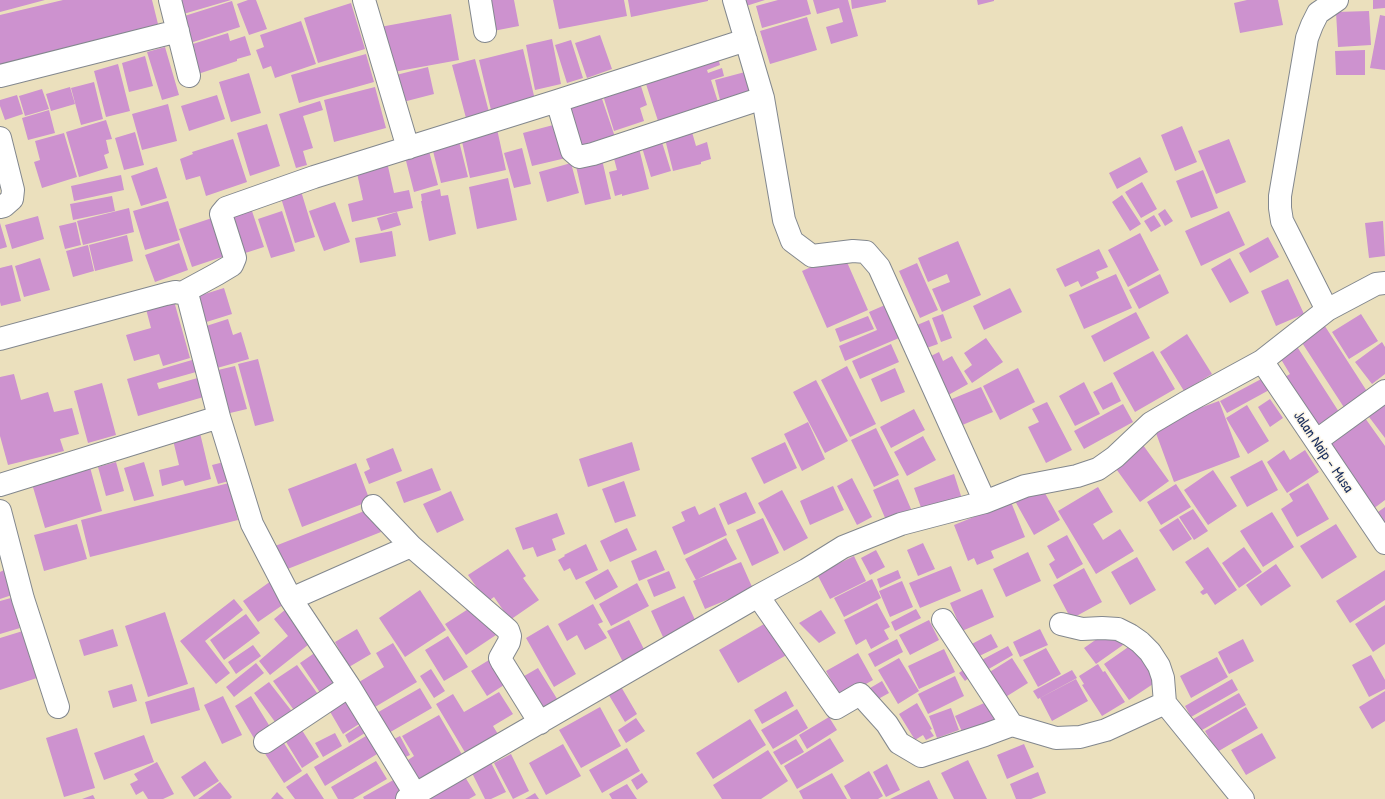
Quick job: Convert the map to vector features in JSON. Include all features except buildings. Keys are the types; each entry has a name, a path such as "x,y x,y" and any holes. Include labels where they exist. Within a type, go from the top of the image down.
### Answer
{"street":[{"path":"170,0 189,76"},
{"path":"364,0 408,148"},
{"path":"480,0 484,31"},
{"path":"734,0 763,98 784,220 792,241 812,256 853,251 866,252 879,267 984,502"},
{"path":"1327,310 1282,221 1280,196 1307,38 1318,13 1336,0"},
{"path":"0,76 178,31"},
{"path":"182,293 232,265 235,258 221,214 226,208 314,177 746,40"},
{"path":"557,101 572,151 579,157 593,154 763,98"},
{"path":"0,138 13,190 12,199 4,206 0,207"},
{"path":"0,339 166,294 175,292 182,293 188,297 219,417 252,524 290,599 349,686 411,796 758,596 806,570 843,547 901,524 984,502 1025,486 1077,476 1098,469 1115,457 1151,423 1184,403 1262,361 1327,310 1376,284 1385,284"},
{"name":"Jalan Naip - Musa","path":"1262,361 1385,543"},
{"path":"1316,441 1385,391"},
{"path":"0,485 219,417"},
{"path":"373,506 411,546 508,630 510,636 509,642 500,658 540,723"},
{"path":"0,511 23,599 58,707"},
{"path":"290,599 411,546"},
{"path":"758,596 836,708 860,694 887,724 899,743 921,756 1012,725 1056,738 1080,737 1106,730 1165,703"},
{"path":"942,620 1012,725"},
{"path":"1061,624 1082,629 1118,629 1140,642 1150,652 1163,678 1165,703 1242,799"},
{"path":"265,742 349,686"}]}
